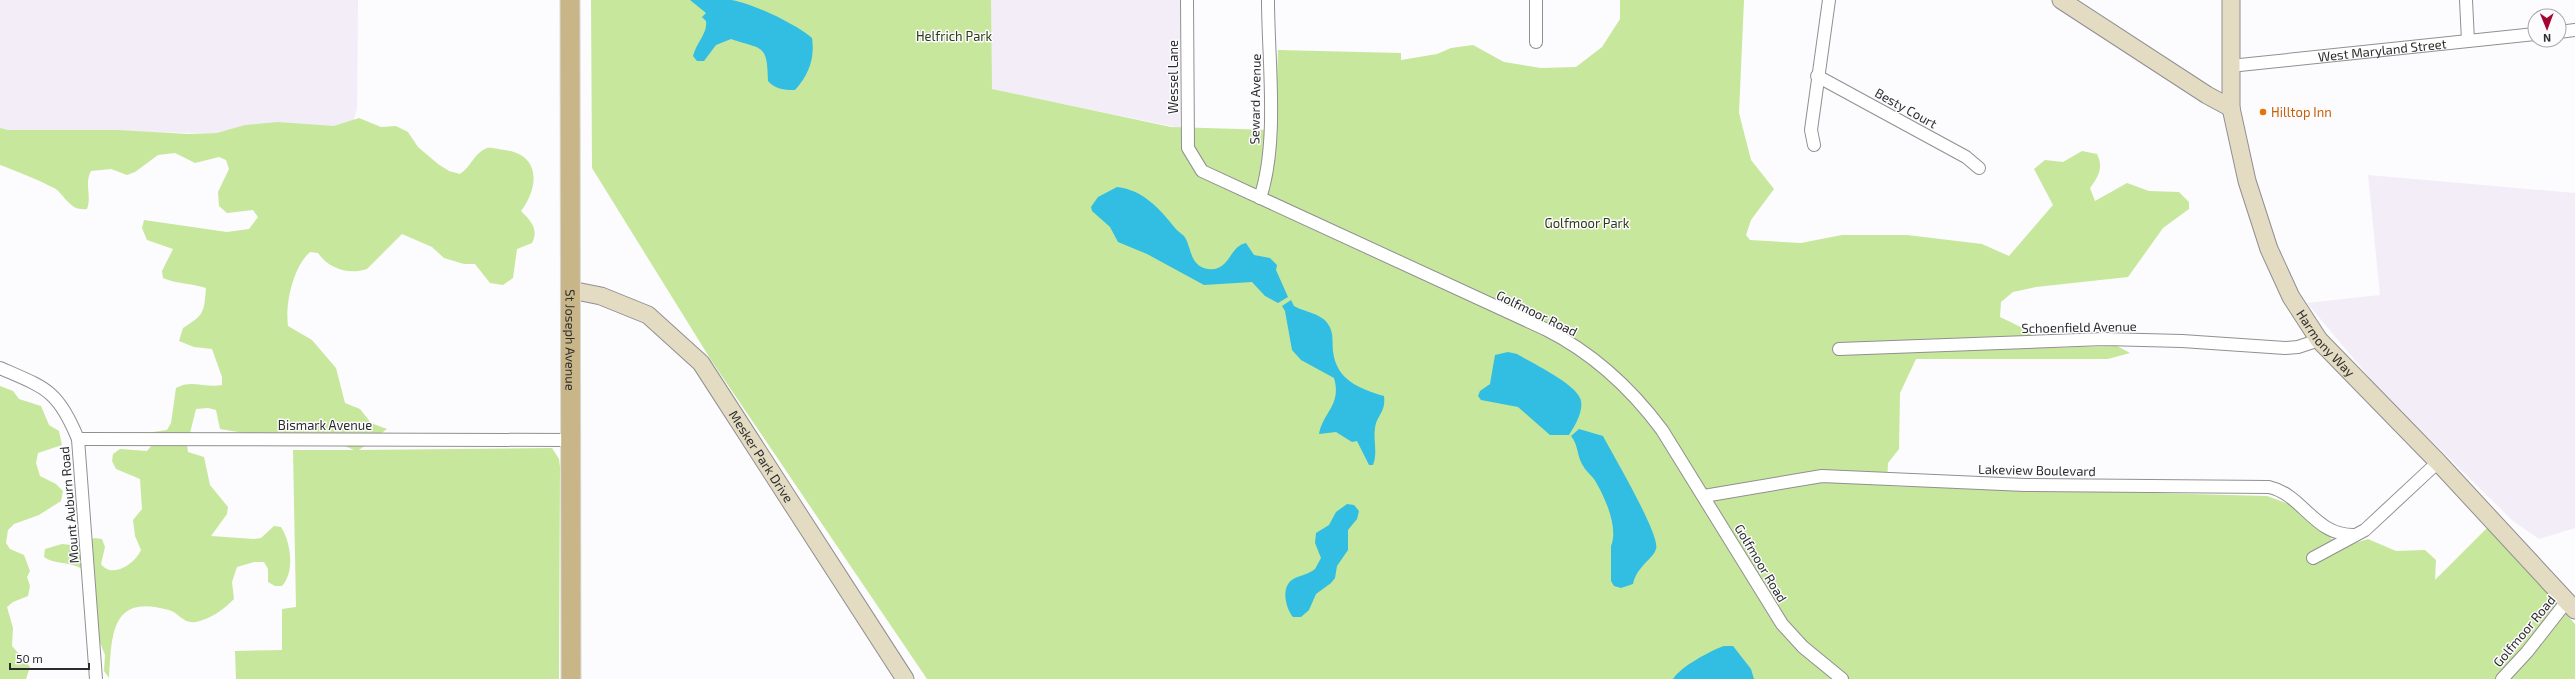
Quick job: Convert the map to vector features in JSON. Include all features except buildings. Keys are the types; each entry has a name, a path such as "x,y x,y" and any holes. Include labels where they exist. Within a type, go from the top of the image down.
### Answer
{"main road":[{"name":"St Joseph Avenue","path":"570,0 570,290 572,440 571,679"}],"street":[{"name":"Wessel Lane","path":"1186,0 1187,138 1190,154"},
{"name":"Seward Avenue","path":"1260,198 1268,158 1271,57 1268,0"},
{"path":"1536,0 1536,42"},
{"path":"1814,145 1811,130 1817,76 1829,0"},
{"path":"2061,0 2207,95 2231,108"},
{"name":"Harmony Way","path":"2231,0 2231,108 2246,181 2269,249 2291,296 2319,340 2438,462 2571,605"},
{"path":"2466,0 2468,41"},
{"name":"West Maryland Street","path":"2230,66 2527,35"},
{"name":"Besty Court","path":"1817,76 1966,157 1979,168"},
{"name":"Golfmoor Road","path":"1190,154 1197,166 1208,175 1545,329 1596,360 1642,403 1704,496 1782,624 1803,647 1842,679"},
{"name":"Mesker Park Drive","path":"570,290 601,296 648,315 701,363 905,679"},
{"name":"Schoenfield Avenue","path":"1839,349 2104,339 2182,341 2285,348 2298,347 2319,340"},
{"name":"Mount Auburn Road","path":"0,368 51,393 68,417 78,439 96,679"},
{"name":"Bismark Avenue","path":"78,439 572,440"},
{"path":"2313,558 2375,522 2438,462"},
{"name":"Lakeview Boulevard","path":"1704,496 1822,476 2024,485 2269,487 2289,496 2321,526 2338,533 2355,535"},
{"name":"Golfmoor Road","path":"2502,679 2571,605"}],"shaded area":[{"path":"0,0 358,0 357,109 349,135 0,130"},
{"path":"991,0 1180,0 1180,128 991,89"},
{"path":"2368,175 2575,193 2575,528 2539,539 2513,521 2379,389 2307,303 2380,295"}],"green space":[{"path":"591,0 991,0 992,89 1171,127 1275,130 1278,50 1401,53 1401,60 1437,54 1451,48 1473,45 1504,62 1541,68 1576,67 1602,47 1620,19 1620,0 1744,0 1739,113 1751,160 1774,189 1751,220 1746,235 1750,240 1801,243 1842,235 1907,235 1982,244 2009,256 2053,205 2034,169 2045,160 2063,162 2082,151 2097,154 2099,159 2099,172 2090,188 2095,201 2127,183 2149,191 2179,192 2189,202 2189,209 2163,228 2128,277 2036,287 2013,292 2001,302 2000,317 2029,331 2042,348 2117,346 2130,353 2108,359 1916,359 1900,393 1899,449 1888,463 1887,486 2267,496 2289,504 2342,547 2368,539 2396,551 2425,550 2436,560 2435,580 2488,527 2575,624 2575,679 927,679 711,360 592,168"},
{"path":"359,118 381,127 396,126 408,132 418,147 449,171 460,174 479,153 487,148 517,153 525,158 531,165 533,182 531,192 521,211 533,226 535,234 532,243 517,249 513,278 503,285 490,283 475,264 464,264 444,258 432,247 402,234 367,269 360,271 346,271 334,267 323,259 318,253 310,252 299,267 295,276 289,297 287,317 288,326 312,340 336,368 345,403 360,409 371,423 387,429 359,450 552,448 559,459 560,467 559,679 236,679 235,651 282,650 282,609 296,607 293,450 354,450 331,440 268,437 220,429 216,410 208,408 196,409 187,445 188,452 204,457 210,485 228,507 227,514 211,536 254,539 261,538 274,526 281,527 289,549 289,573 282,586 275,586 268,582 268,569 264,562 254,562 237,567 232,582 234,599 217,613 202,621 192,622 184,620 172,611 150,606 135,607 125,613 118,622 111,647 109,678 104,671 105,655 86,607 82,569 44,557 45,549 62,544 81,546 94,538 102,539 105,547 101,564 111,570 117,570 129,565 141,550 135,536 133,520 142,509 140,479 116,469 112,461 113,454 120,449 147,451 152,445 153,432 167,430 171,423 176,388 187,384 222,385 222,377 212,349 194,347 179,341 183,328 195,320 202,312 205,303 206,288 163,278 162,271 173,249 147,240 142,228 144,220 227,232 249,229 258,217 253,210 227,213 219,206 218,192 229,169 226,160 219,157 195,163 175,153 158,155 135,172 127,175 111,169 91,171 88,181 89,199 87,209 77,208 70,204 54,188 0,165 0,128 8,130 118,130 188,134 217,133 245,125 277,122 334,126"},
{"path":"0,386 13,391 19,399 41,406 49,425 59,431 62,445 38,453 36,463 40,476 56,484 63,491 61,501 39,515 14,524 8,530 6,543 10,549 24,555 30,571 27,577 30,586 28,596 13,602 7,607 13,628 12,646 30,667 26,679 0,679"}],"water":[{"path":"690,0 731,0 740,2 762,10 805,32 812,38 813,52 810,66 800,84 795,90 773,86 768,81 765,54 762,50 731,39 716,45 704,61 697,61 693,56 704,34 706,21 702,17 706,13"},
{"path":"1117,187 1135,192 1150,201 1184,236 1187,240 1194,260 1202,267 1215,269 1221,267 1240,245 1246,243 1254,255 1270,258 1277,265 1276,270 1288,297 1278,303 1265,296 1252,282 1204,285 1147,254 1118,242 1110,227 1092,211 1091,207 1098,197"},
{"path":"1291,300 1294,306 1321,317 1328,324 1332,334 1335,361 1344,376 1351,382 1366,390 1384,396 1383,410 1375,428 1375,456 1373,465 1369,465 1357,441 1352,442 1336,432 1319,434 1321,426 1334,402 1336,387 1334,378 1301,360 1292,350 1285,311 1282,306"},
{"path":"1508,352 1517,354 1552,374 1576,392 1580,398 1581,407 1576,422 1569,435 1550,435 1518,407 1481,400 1478,396 1480,391 1490,384 1495,355"},
{"path":"1579,429 1603,436 1644,512 1656,541 1656,549 1654,553 1638,572 1633,584 1621,588 1614,586 1611,581 1611,546 1613,530 1609,511 1594,479 1582,464 1575,442 1571,436"},
{"path":"1347,504 1354,505 1359,511 1357,519 1348,530 1348,550 1337,566 1335,578 1331,583 1316,594 1309,610 1301,617 1293,617 1286,602 1285,596 1287,586 1290,581 1315,569 1321,558 1315,543 1316,533 1329,525 1336,512"},
{"path":"1724,646 1733,646 1751,669 1754,679 1673,679 1682,669 1704,655"}],"place":[{"name":"Hilltop Inn","path":"2263,112"}],"park label":[{"name":"Helfrich Park","path":"954,36"},
{"name":"Golfmoor Park","path":"1587,223"}]}
